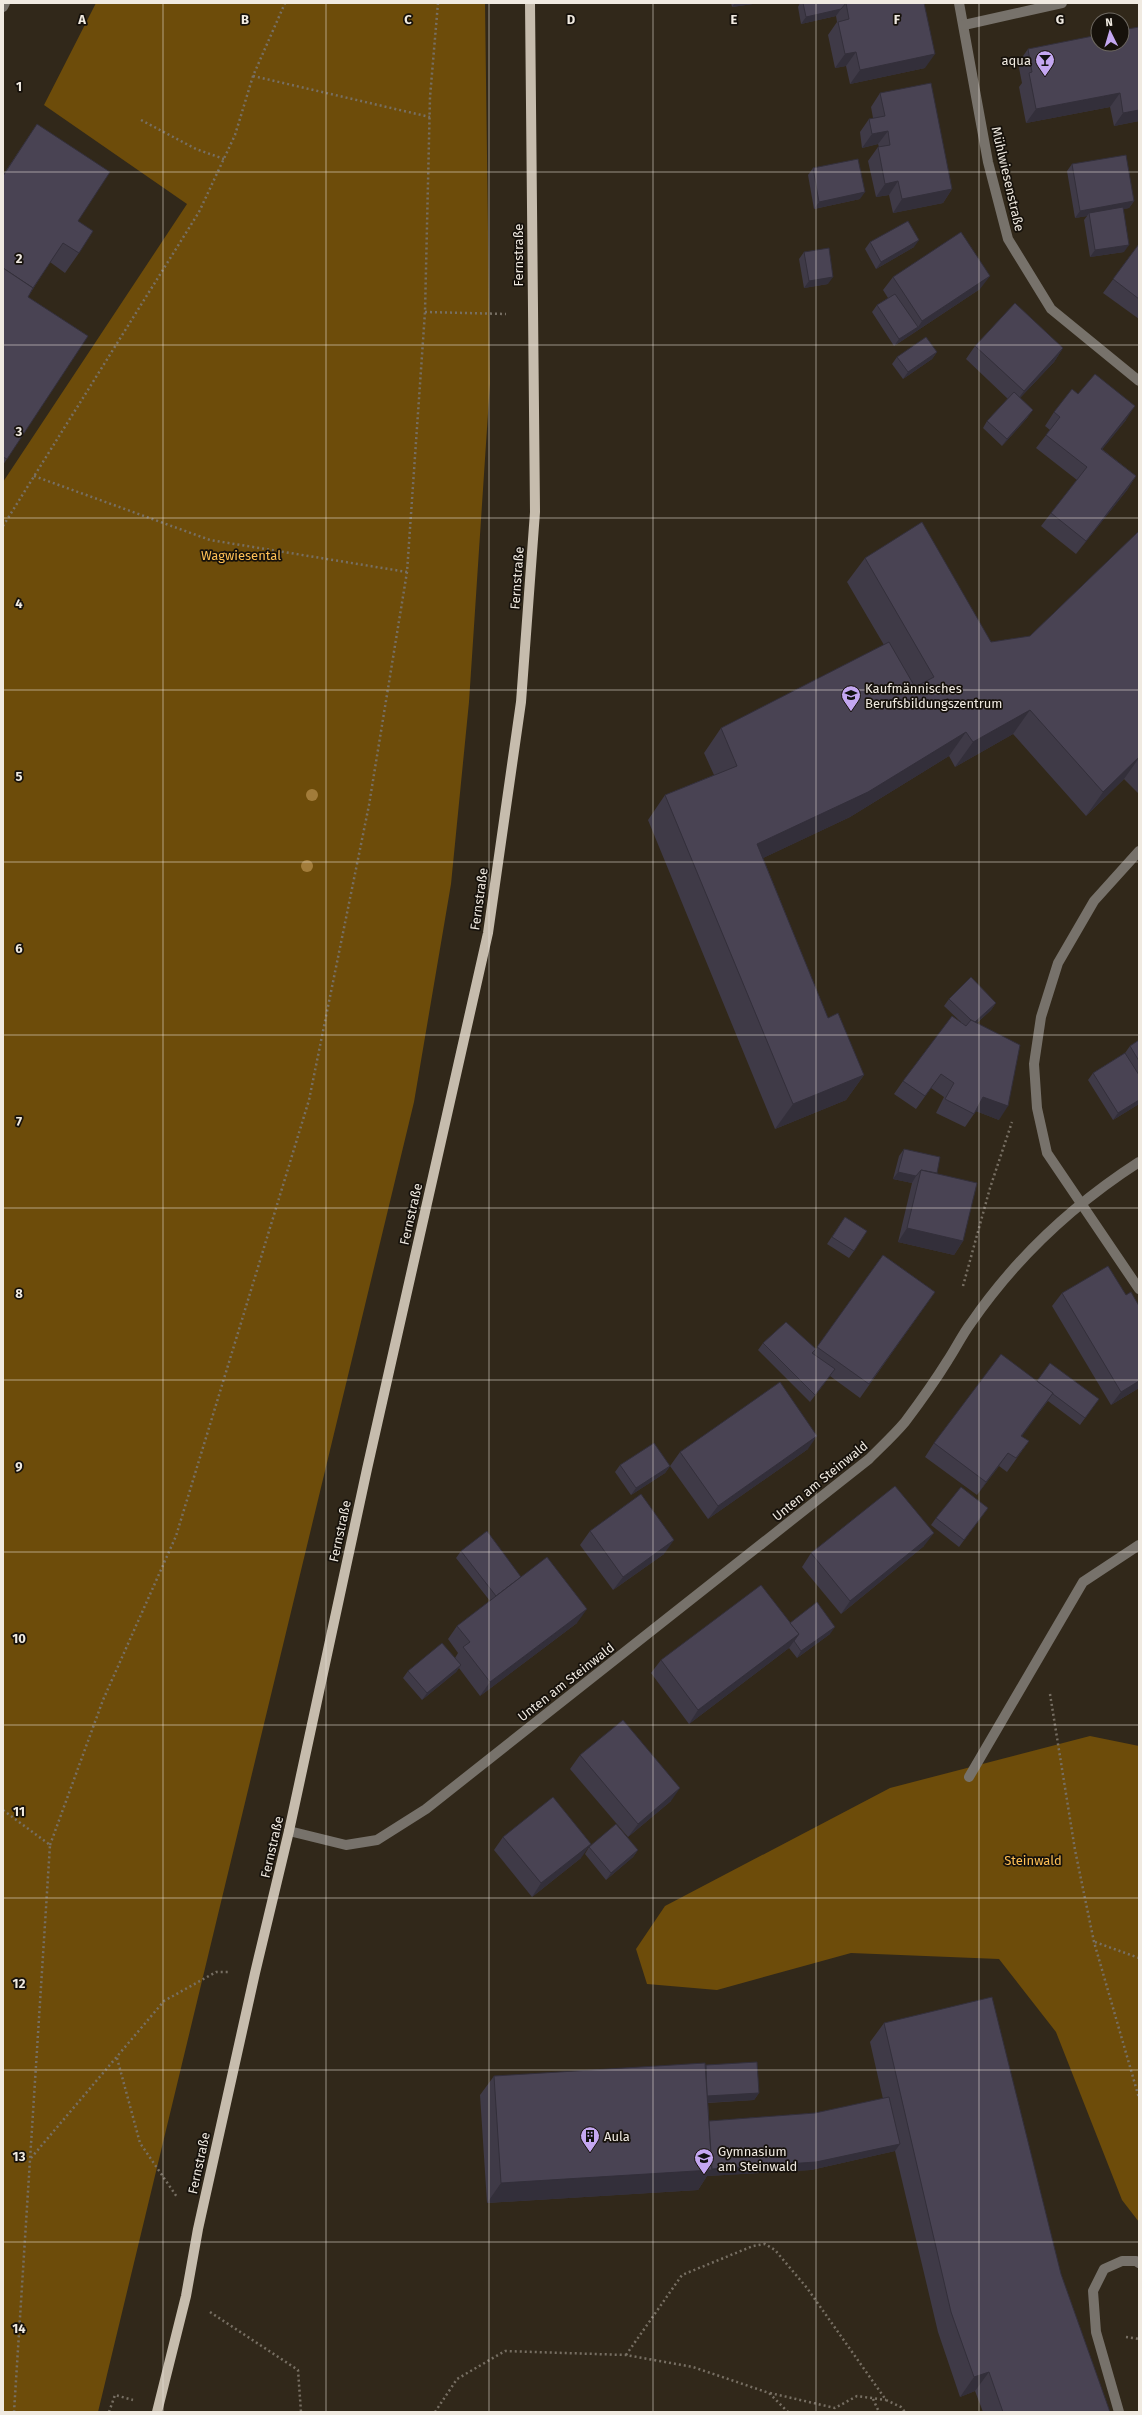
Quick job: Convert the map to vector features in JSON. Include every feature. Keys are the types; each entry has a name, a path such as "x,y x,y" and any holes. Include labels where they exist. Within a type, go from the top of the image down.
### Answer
{"main road":[{"name":"Fernstraße","path":"157,2412 186,2296 198,2229 255,1973 289,1831 367,1469 488,934 521,702 535,512 530,3"}],"street":[{"path":"3,7 5,3"},
{"name":"Mühlwiesenstraße","path":"959,3 988,162 1008,239 1051,309 1139,381"},
{"path":"964,25 1062,3"},
{"path":"1139,851 1094,901 1058,963 1041,1017 1034,1064 1037,1108 1047,1153 1139,1289"},
{"name":"Unten am Steinwald","path":"289,1831 346,1845 377,1840 426,1809 869,1459 903,1423 948,1359 970,1324 1004,1279 1037,1244 1082,1204 1109,1181 1139,1162"},
{"path":"969,1776 1083,1582 1139,1545"},
{"path":"1119,2412 1096,2332 1093,2291 1104,2269 1122,2261 1136,2261 1139,2263"}],"path":[{"path":"3,526 199,212 235,134 253,76 284,3"},
{"path":"14,2412 50,1845 103,1700 176,1536 309,1100 369,805 407,572 425,312 430,117 438,3"},
{"path":"253,76 430,117"},
{"path":"142,120 196,149 224,159"},
{"path":"425,312 532,314"},
{"path":"34,476 210,540 407,572"},
{"path":"961,1293 990,1188 1013,1118"},
{"path":"1043,1648 1075,1850 1094,1942 1139,2098"},
{"path":"3,1810 50,1845"},
{"path":"1094,1942 1139,1958"},
{"path":"31,2158 164,2002 216,1972 255,1973"},
{"path":"117,2058 140,2143 198,2229"},
{"path":"626,2355 682,2275 753,2246 765,2244 775,2250 807,2288 886,2400"},
{"path":"186,2296 298,2370 301,2412"},
{"path":"435,2412 457,2379 505,2351 626,2355 693,2367 769,2393 835,2408 857,2396 886,2400 901,2406 905,2412"},
{"path":"769,2393 788,2412"},
{"path":"873,2399 879,2412"}],"green space":[{"name":"Wagwiesental","path":"96,3 485,3 490,383 469,702 451,884 414,1102 98,2412 3,2412 3,482 187,204 44,105"},
{"name":"Steinwald","path":"1090,1736 1139,1746 1139,2222 1122,2200 1056,2032 999,1959 851,1953 717,1990 647,1984 636,1949 665,1906 890,1788"}],"building":[{"path":"803,3 846,3 841,9 806,17"},
{"path":"846,3 924,3 935,54 860,70 856,52 845,54 838,22 849,19"},
{"path":"1139,27 1139,110 1123,113 1120,93 1036,109 1029,73 1032,72 1028,49 1090,37 1090,52 1130,52 1130,29"},
{"path":"931,83 952,189 902,199 898,181 885,184 878,147 890,145 888,131 872,134 869,119 885,116 880,93"},
{"path":"37,124 110,172 78,221 93,231 79,253 63,243 33,288 3,268 3,176"},
{"path":"1126,155 1134,201 1080,211 1072,164"},
{"path":"858,159 865,192 819,202 813,168"},
{"path":"1123,207 1129,245 1095,250 1089,213"},
{"path":"908,221 919,240 881,262 870,242"},
{"path":"961,232 990,276 922,321 893,277"},
{"path":"1139,244 1139,299 1113,279"},
{"path":"829,248 833,277 809,281 804,252"},
{"path":"3,268 33,288 28,297 88,336 7,459 3,457"},
{"path":"895,294 918,327 899,339 877,305"},
{"path":"1015,303 1063,348 1024,391 975,346"},
{"path":"926,337 937,352 908,372 897,357"},
{"path":"1095,374 1135,406 1101,449 1136,476 1086,541 1051,513 1087,467 1046,435 1060,417 1054,412 1072,389 1078,394"},
{"path":"1014,392 1033,410 1007,439 987,421"},
{"path":"922,522 991,642 1030,636 1139,531 1139,757 1103,792 1030,710 973,742 966,732 868,792 757,844 828,1018 838,1013 864,1075 793,1104 665,795 737,766 721,728 889,642 915,687 934,677 865,558"},
{"path":"971,977 996,1003 975,1022 949,999"},
{"path":"952,1016 966,1026 971,1020 1020,1045 1008,1106 983,1097 974,1114 945,1099 954,1083 941,1074 925,1096 903,1081"},
{"path":"1139,1040 1139,1061 1130,1046"},
{"path":"1125,1053 1139,1075 1139,1100 1118,1113 1093,1073"},
{"path":"904,1149 940,1157 937,1173 921,1170 916,1176 898,1172"},
{"path":"921,1170 977,1183 963,1241 907,1228"},
{"path":"845,1217 867,1231 854,1251 832,1237"},
{"path":"883,1255 935,1292 869,1384 817,1347"},
{"path":"1108,1266 1126,1295 1131,1292 1139,1306 1139,1381 1121,1392 1062,1293"},
{"path":"786,1322 816,1349 812,1353 835,1369 815,1395 763,1343"},
{"path":"1001,1354 1053,1393 1021,1436 1029,1441 1016,1458 1008,1453 986,1482 934,1443"},
{"path":"1050,1363 1099,1399 1085,1418 1037,1381"},
{"path":"780,1382 817,1436 718,1506 680,1452"},
{"path":"654,1443 670,1466 636,1488 620,1465"},
{"path":"895,1486 934,1533 850,1601 811,1553"},
{"path":"961,1487 988,1508 964,1540 936,1518"},
{"path":"641,1494 674,1540 623,1577 590,1531"},
{"path":"487,1531 521,1577 496,1596 461,1551"},
{"path":"547,1557 587,1609 490,1682 463,1647 470,1642 457,1626"},
{"path":"761,1585 799,1634 698,1710 661,1660"},
{"path":"817,1602 835,1627 801,1651 794,1641 799,1634 790,1623"},
{"path":"442,1643 461,1665 427,1693 408,1671"},
{"path":"623,1720 680,1788 638,1824 580,1755"},
{"path":"553,1797 591,1844 541,1883 503,1837"},
{"path":"616,1824 638,1850 611,1873 589,1847"},
{"path":"992,1997 1061,2274 1110,2412 1003,2412 989,2372 974,2377 951,2312 884,2023"},
{"path":"757,2062 759,2093 707,2096 706,2065"},
{"name":"Aula","path":"705,2063 712,2170 501,2183 494,2076"},
{"path":"889,2097 900,2144 816,2162 712,2169 709,2121 815,2113"}],"place":[{"name":"aqua","path":"1045,77"},
{"name":"Kaufmännisches Berufsbildungszentrum","path":"851,712"},
{"name":"Aula","path":"590,2153"},
{"name":"Gymnasium am Steinwald","path":"704,2175"}]}
